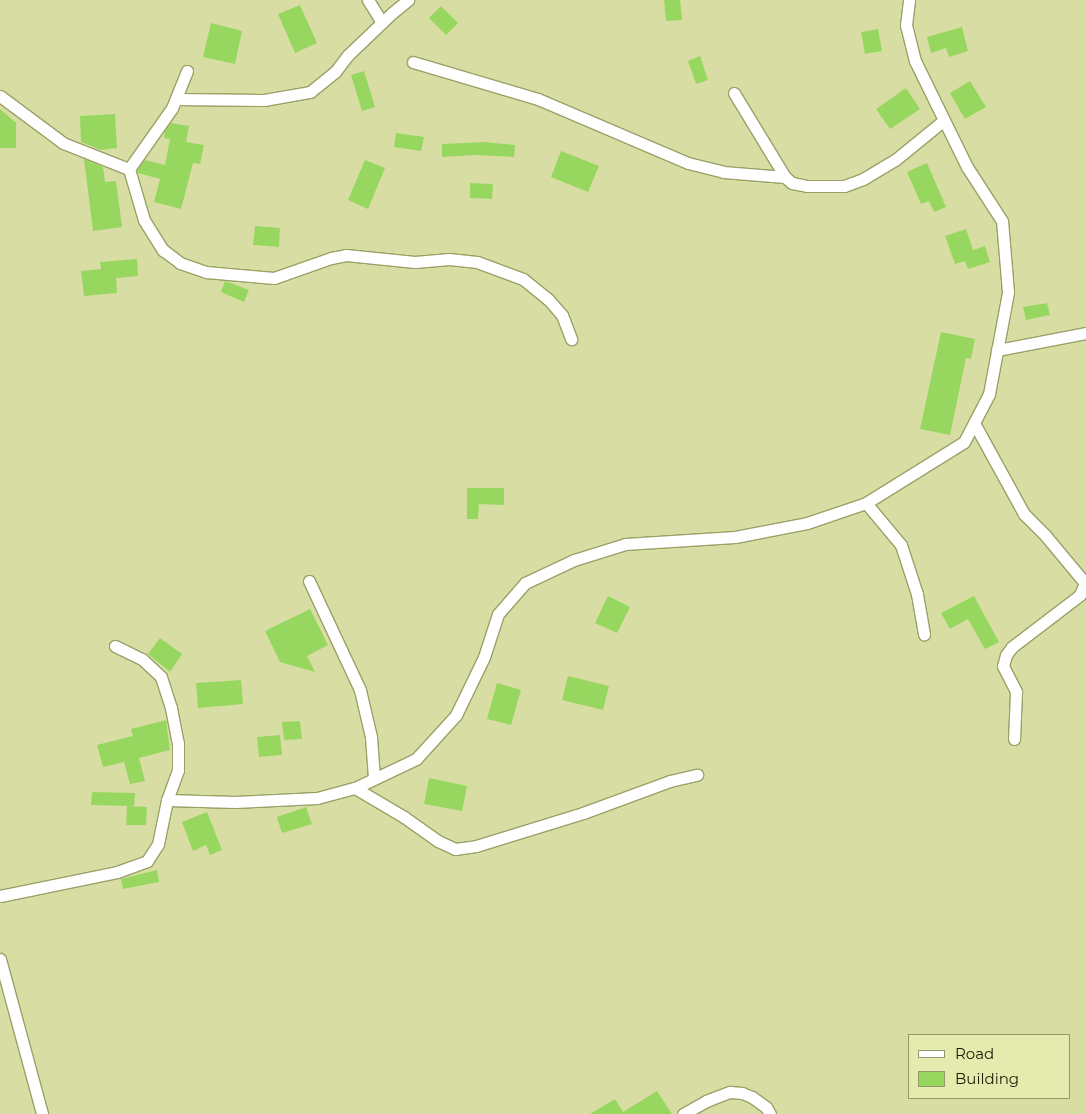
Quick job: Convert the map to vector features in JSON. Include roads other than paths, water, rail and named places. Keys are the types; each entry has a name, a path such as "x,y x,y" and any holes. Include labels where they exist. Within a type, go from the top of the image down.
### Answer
{"street":[{"path":"368,0 382,22"},
{"path":"176,99 264,100 310,92 335,72 348,55 408,0"},
{"path":"167,800 235,802 317,798 355,788 416,759 456,715 484,657 498,614 525,583 574,560 625,544 735,537 807,522 866,503 964,442 989,394 1008,292 1002,221 967,166 915,61 906,25 909,0"},
{"path":"413,62 538,98 688,163 723,172 785,178 807,186 844,186 863,179 895,160 944,120"},
{"path":"129,169 176,99 187,71"},
{"path":"734,93 785,178"},
{"path":"0,96 63,143 129,169"},
{"path":"129,169 144,220 163,250 180,263 206,272 274,278 331,258 346,256 415,262 449,260 477,262 523,279 548,299 562,315 570,339"},
{"path":"997,350 1086,333"},
{"path":"974,423 1024,514 1045,535 1085,583 1080,595 1012,647 1006,655 1003,666 1016,692 1014,739"},
{"path":"866,503 900,545 917,594 924,634"},
{"path":"309,581 360,690 371,737 374,778"},
{"path":"0,896 117,872 147,861 158,844 167,800 178,770 178,743 171,708 161,677 142,659 115,646"},
{"path":"355,788 404,817 438,841 456,849 476,846 583,813 670,781 697,775"},
{"path":"0,959 42,1114"},
{"path":"683,1114 706,1101 730,1092 742,1093 752,1097 766,1108 770,1114"}]}
